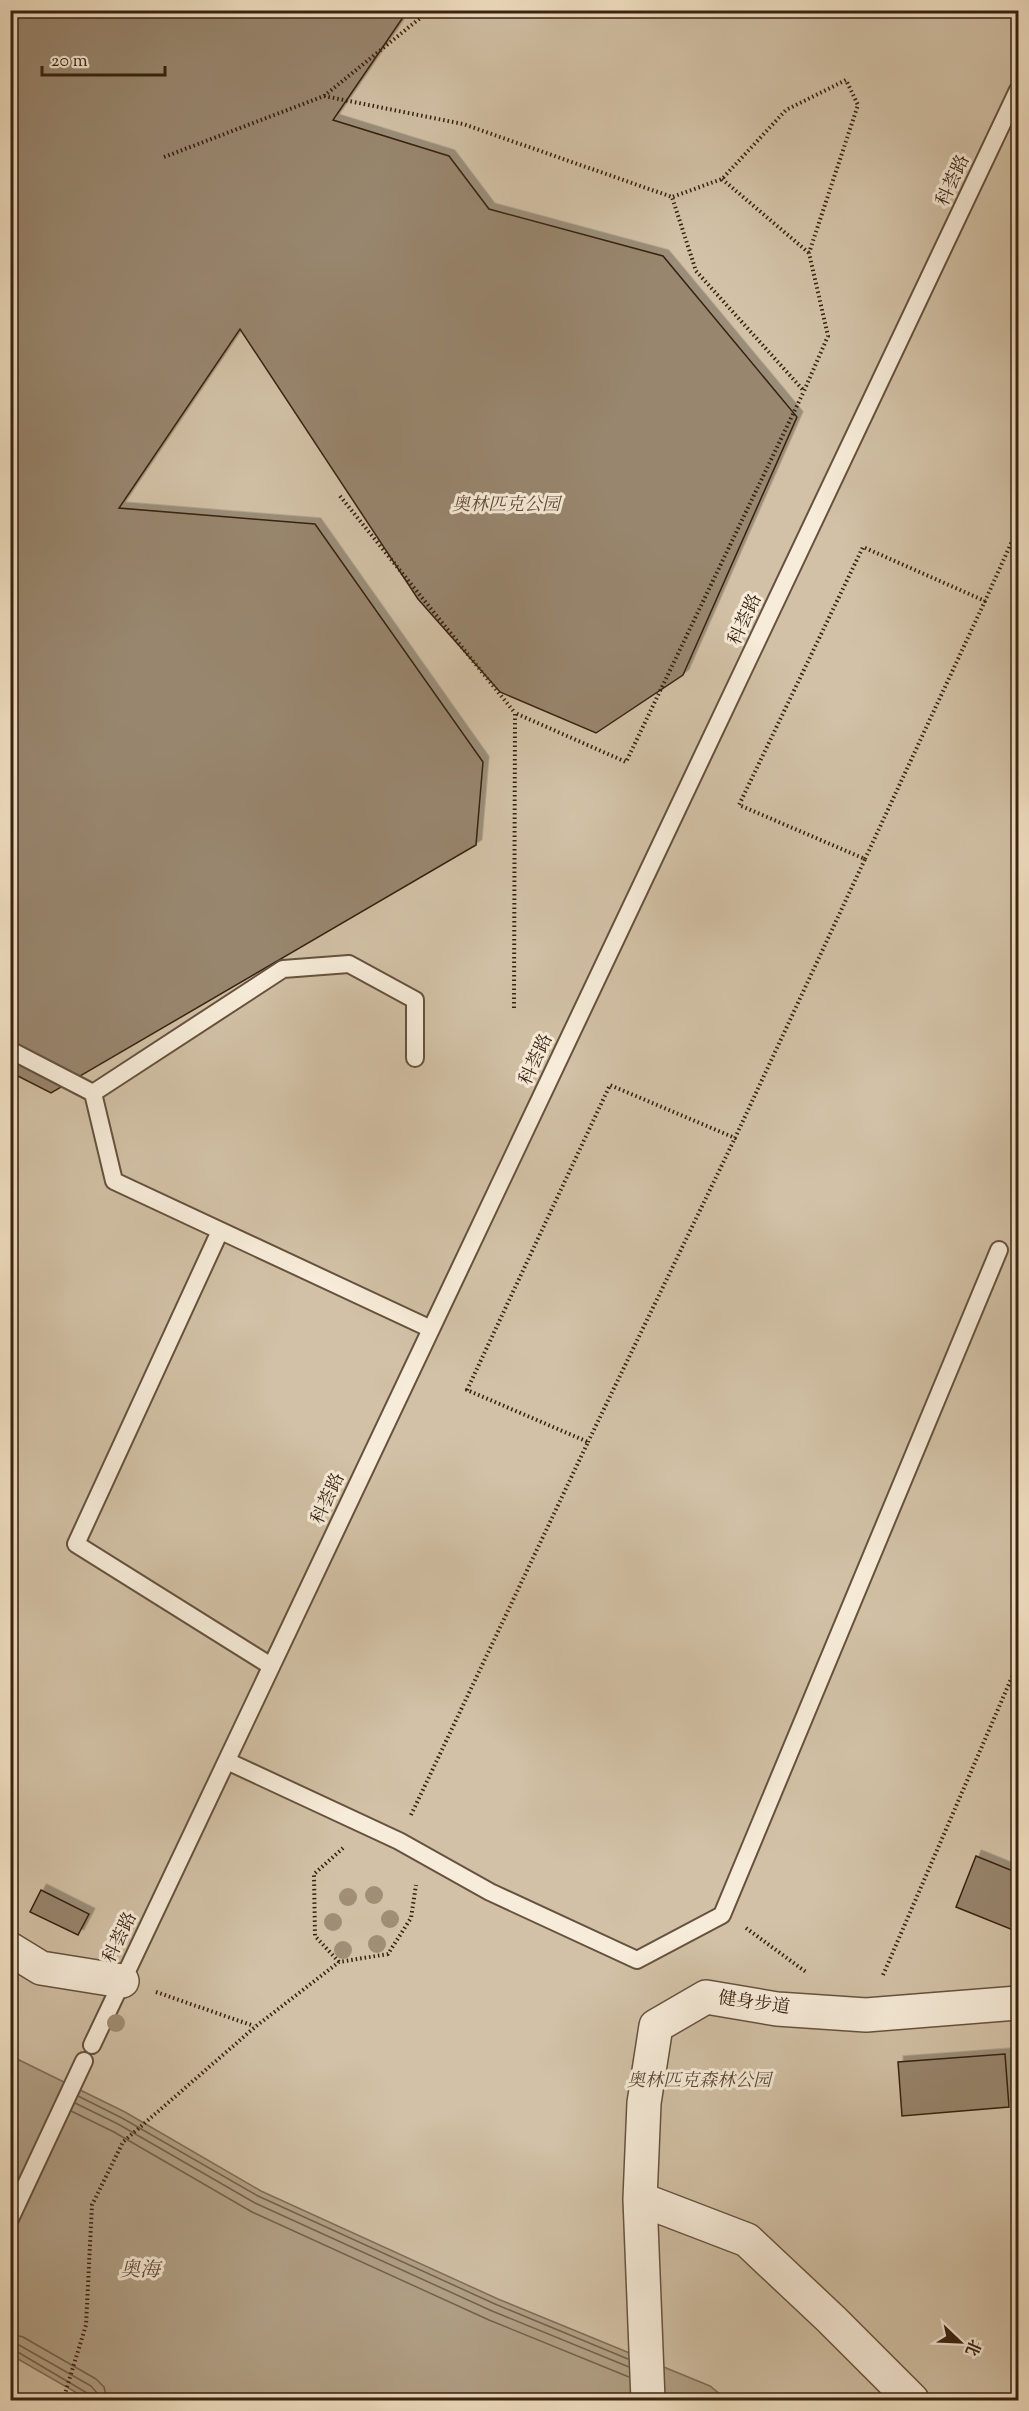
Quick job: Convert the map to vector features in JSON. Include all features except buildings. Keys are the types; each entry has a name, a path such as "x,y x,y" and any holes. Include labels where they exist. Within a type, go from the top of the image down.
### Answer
{"street":[{"path":"10,1949 41,1968 122,1981"},
{"name":"健身步道","path":"648,2400 640,2199 644,2103 656,2026 706,1997 777,2009 866,2015 1018,2003"},
{"path":"640,2199 747,2240 912,2400"}],"lane":[{"name":"科荟路","path":"92,2045 1018,90"},
{"path":"93,1093 283,969 349,964 415,1000 415,1058"},
{"path":"10,1050 93,1093 114,1182 431,1329"},
{"path":"220,1231 76,1544 271,1666"},
{"path":"227,1761 399,1841 490,1892 636,1959 722,1915 999,1251"},
{"path":"10,2219 84,2061"}],"path":[{"path":"164,157 324,96 430,10"},
{"path":"324,96 463,124 672,197 722,179 786,110 846,80 858,105 809,253 828,336 804,391 626,762 515,713 340,496"},
{"path":"722,179 809,253"},
{"path":"672,197 696,271 804,391"},
{"path":"399,1841 735,1138 1018,528"},
{"path":"865,859 739,805 863,547 985,601"},
{"path":"514,1008 515,713"},
{"path":"588,1442 467,1390 610,1085 735,1138"},
{"path":"866,2015 1018,1663"},
{"path":"63,2400 87,2325 92,2205 123,2142 255,2027 339,1962 388,1954 411,1918 417,1880 399,1841"},
{"path":"339,1962 315,1936 314,1874 349,1843 399,1841"},
{"path":"724,1912 809,1974"},
{"path":"122,1981 255,2027"}],"green space":[{"name":"奥林匹克公园","path":"11,11 1018,11 1018,2400 11,2400"}],"water":[{"name":"奥海","path":"11,2056 125,2112 261,2191 498,2299 710,2386 727,2400 89,2400 11,2355"}],"park label":[{"name":"奥林匹克森林公园","path":"699,2082"}]}
